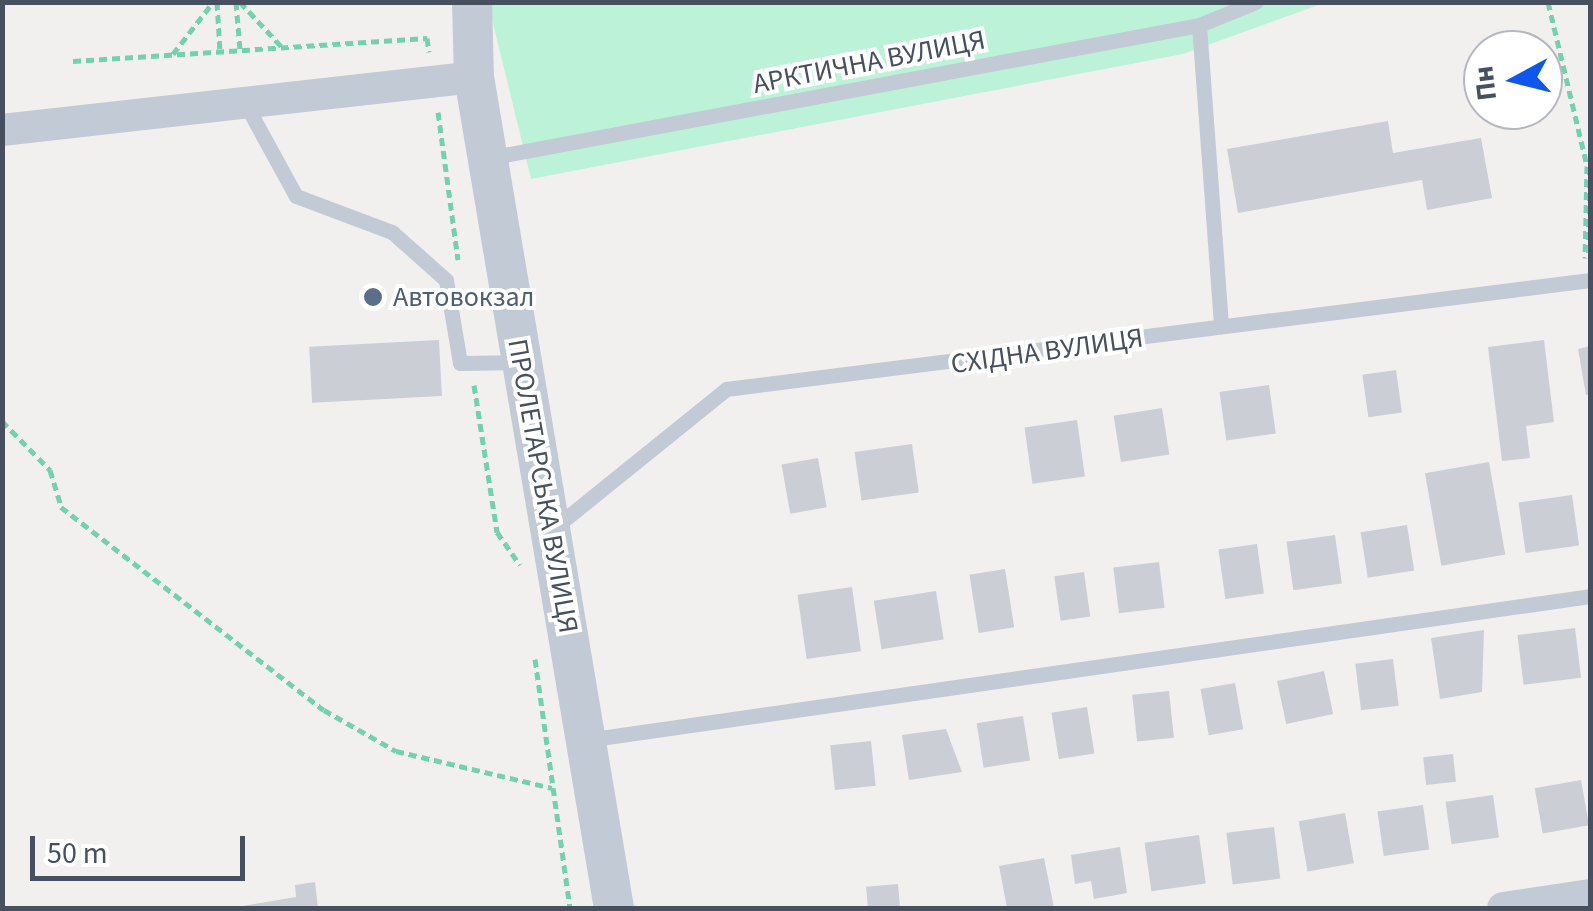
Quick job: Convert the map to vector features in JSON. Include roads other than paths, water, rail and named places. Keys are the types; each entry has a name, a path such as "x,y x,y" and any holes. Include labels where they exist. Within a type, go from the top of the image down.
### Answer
{"street":[{"name":"ПРОЛЕТАРСЬКА ВУЛИЦЯ","path":"472,2 474,77 614,908"},
{"path":"2,130 474,77"},
{"path":"1502,908 1590,895"}],"lane":[{"name":"АРКТИЧНА ВУЛИЦЯ","path":"488,158 1199,26 1256,2"},
{"path":"1199,26 1221,326"},
{"path":"245,103 296,196 392,232 446,280 460,363 522,362"},
{"name":"СХІДНА ВУЛИЦЯ","path":"550,530 726,389 1587,281"},
{"path":"586,740 1590,596"}],"place":[{"name":"Автовокзал","path":"373,297"}]}
